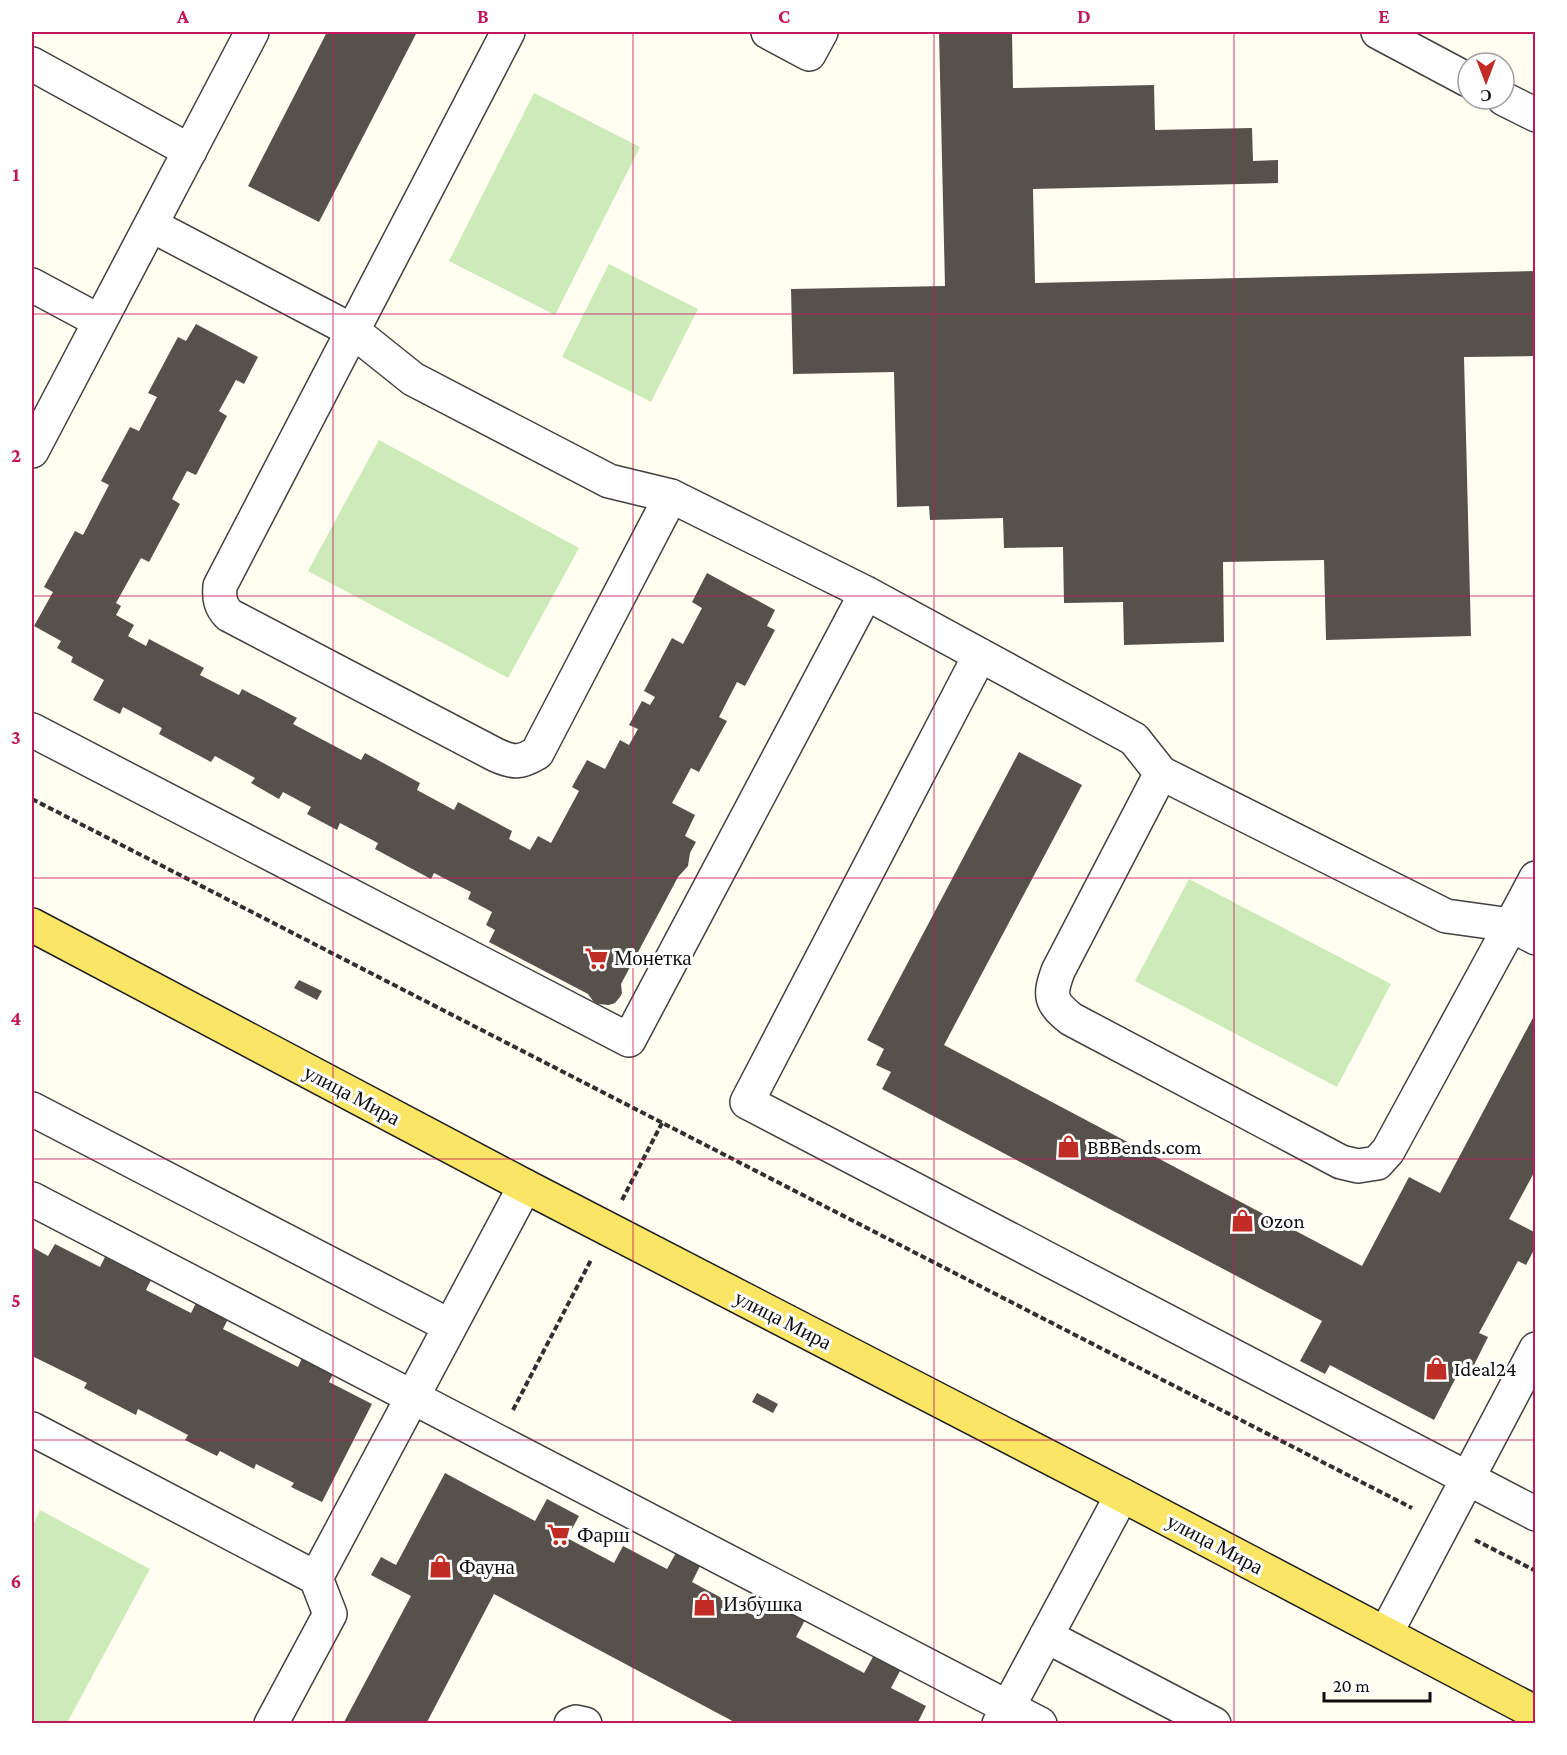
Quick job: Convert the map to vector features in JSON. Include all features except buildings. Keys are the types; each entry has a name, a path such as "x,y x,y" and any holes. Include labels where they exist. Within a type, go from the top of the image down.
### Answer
{"main road":[{"name":"улица Мира","path":"32,925 607,1229 1122,1495 1536,1713"}],"street":[{"path":"32,451 252,32"},
{"path":"508,32 220,586 219,596 223,609 229,615 476,744 510,761 523,761 537,753 671,496"},
{"path":"768,32 809,54 821,32"},
{"path":"1378,32 1456,74"},
{"path":"32,64 189,151"},
{"path":"1516,105 1536,116"},
{"path":"151,225 353,331 413,379 609,481 671,496 866,593 1134,739 1161,773 1446,916 1523,932"},
{"path":"32,285 99,321"},
{"path":"32,730 629,1040 866,593"},
{"path":"980,655 747,1102 1536,1514"},
{"path":"1161,773 1058,971 1051,989 1057,1007 1071,1018 1341,1162 1358,1166 1377,1163 1388,1151 1523,932 1536,878"},
{"path":"32,1109 450,1326"},
{"path":"316,1578 525,1186"},
{"path":"32,1199 413,1397 1004,1715 1040,1724"},
{"path":"1386,1633 1536,1349"},
{"path":"32,1429 316,1578 330,1614 271,1724"},
{"path":"1004,1715 1122,1495"},
{"path":"1047,1636 1214,1724"},
{"path":"571,1724 576,1722 585,1724"}],"path":[{"path":"32,799 1536,1571"},
{"path":"512,1413 662,1123"}],"green space":[{"path":"534,93 640,147 555,315 449,261"},
{"path":"609,264 698,309 651,402 562,357"},
{"path":"379,440 579,548 508,678 308,571"},
{"path":"1189,879 1391,984 1337,1087 1135,981"},
{"path":"40,1510 150,1569 67,1723 32,1723 32,1527"}],"place":[{"name":"Монетка","path":"596,958"},
{"name":"BBBends.com","path":"1069,1147"},
{"name":"Ozon","path":"1242,1221"},
{"name":"Ideal24","path":"1436,1369"},
{"name":"Фарш","path":"559,1535"},
{"name":"Фауна","path":"441,1567"},
{"name":"Избушка","path":"705,1604"}]}
